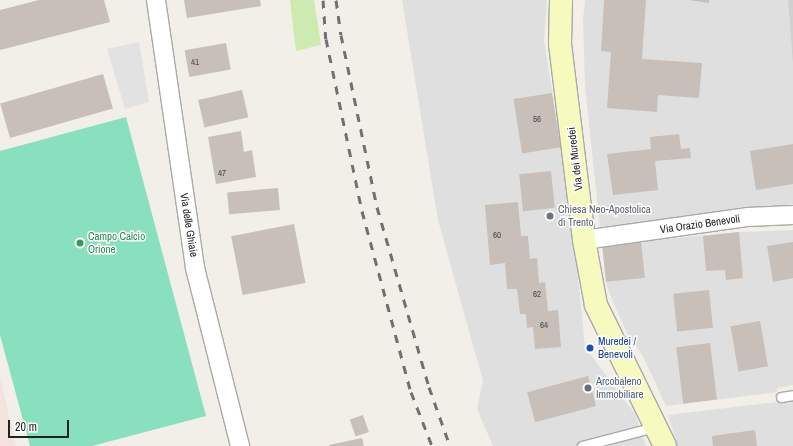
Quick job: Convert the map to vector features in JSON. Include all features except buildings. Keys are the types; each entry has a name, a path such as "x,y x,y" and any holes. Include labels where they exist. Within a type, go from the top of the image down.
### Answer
{"street":[{"name":"Via delle Ghiaie","path":"156,0 195,268 240,446"},
{"name":"Via dei Muredei","path":"561,0 560,44 584,240 596,305 661,436"},
{"name":"Via Orazio Benevoli","path":"584,240 748,217 793,215"}],"lane":[{"path":"781,397 793,395"},
{"path":"582,446 618,437 661,436"},
{"path":"618,437 622,446"}],"shaded area":[{"path":"402,0 547,0 544,41 571,208 585,347 635,414 646,446 493,446 477,409 483,381 438,220"},
{"path":"585,0 788,0 793,67 793,204 600,227 585,86 583,19"},
{"path":"788,0 793,0 793,67"},
{"path":"139,42 149,102 125,109 107,49"},
{"path":"793,230 793,385 777,388 777,392 666,406 643,356 628,335 613,302 606,283 602,245 739,232"},
{"path":"0,377 16,446 0,446"},
{"path":"793,400 793,446 678,446 668,415"}],"green space":[{"path":"290,0 314,0 321,45 296,51"},
{"name":"Campo Calcio Orione","path":"126,117 206,416 92,446 30,446 0,335 0,151"}],"railway":[{"path":"323,0 326,39 362,211 411,392 432,446"},
{"path":"336,0 341,35 377,207 429,387 450,446"}],"place":[{"name":"Chiesa Neo-Apostolica di Trento","path":"550,216"},
{"name":"Campo Calcio Orione","path":"80,243"},
{"name":"Muredei / Benevoli","path":"590,348"},
{"name":"Arcobaleno Immobiliare","path":"588,388"}]}
